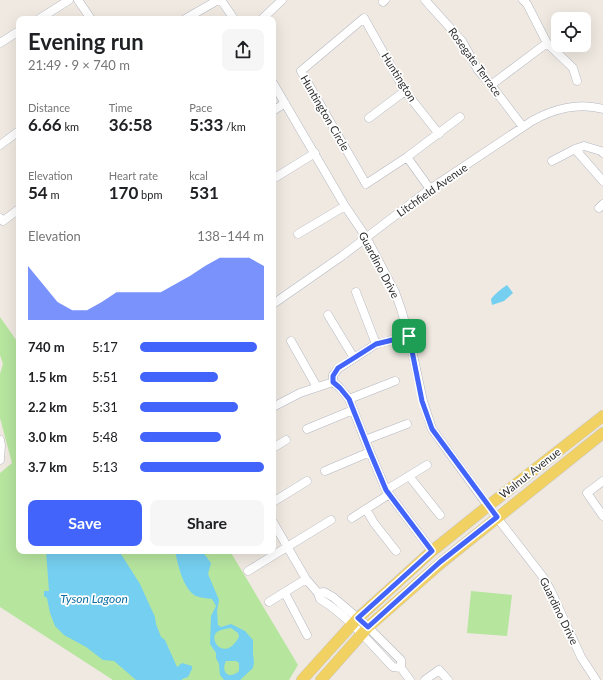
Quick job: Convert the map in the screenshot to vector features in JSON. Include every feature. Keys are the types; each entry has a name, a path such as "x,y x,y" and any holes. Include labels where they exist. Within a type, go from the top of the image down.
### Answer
{"main road":[{"name":"Walnut Avenue","path":"302,680 355,621 432,551 603,416"},
{"name":"Walnut Avenue","path":"321,680 365,630 440,562 603,433"}],"street":[{"path":"43,16 68,0"},
{"path":"78,0 89,16"},
{"path":"191,16 220,0 232,16"},
{"path":"265,16 282,0"},
{"name":"Rosegate Terrace","path":"425,0 462,41 478,70 523,127"},
{"path":"523,0 527,4 547,42 573,68 577,81"},
{"name":"Huntington","path":"364,18 405,91 439,134"},
{"name":"Huntington Circle","path":"364,18 301,71 366,184 407,157"},
{"path":"0,43 16,33"},
{"path":"491,85 547,42"},
{"name":"Guardino Drive","path":"276,88 345,206 366,238 395,292 402,309 409,336 422,401 432,429 488,506 543,577 551,591 581,657 596,680"},
{"path":"370,118 405,91"},
{"path":"276,109 285,103"},
{"name":"Litchfield Avenue","path":"276,302 342,256 430,190 540,116 560,109 579,106 603,109"},
{"path":"430,190 407,157 460,117"},
{"path":"0,144 16,132"},
{"path":"552,161 584,146 603,153"},
{"path":"575,149 603,181"},
{"path":"276,177 315,153"},
{"path":"298,234 345,206"},
{"path":"0,218 2,221 16,211"},
{"path":"356,292 376,344"},
{"path":"328,315 354,358"},
{"path":"409,336 376,344 338,368 333,376 333,382 349,399 387,493 432,551"},
{"path":"291,341 317,387"},
{"path":"349,399 395,381"},
{"path":"276,402 333,382"},
{"path":"307,429 353,410"},
{"path":"365,440 407,424"},
{"path":"0,440 0,460"},
{"path":"276,446 286,440"},
{"path":"326,471 370,452"},
{"path":"352,518 409,476 427,465"},
{"path":"409,476 440,515"},
{"path":"276,500 307,481"},
{"path":"603,481 587,493 603,516"},
{"path":"366,509 374,523 396,551"},
{"path":"276,554 331,520"},
{"path":"276,527 306,579 318,593 324,592 329,594 365,630 393,667 401,668 410,680"},
{"path":"248,571 276,554"},
{"path":"269,602 306,579"},
{"path":"284,593 307,635"},
{"path":"425,680 439,670 448,680"}],"green space":[{"path":"0,317 16,340 16,554 232,554 298,665 289,680 113,680 0,607 0,473 12,463 0,418 0,374 3,364 0,355"},
{"path":"471,591 512,595 507,636 467,633"}],"water":[{"path":"507,285 513,293 504,301 492,305 491,299"},
{"name":"Tyson Lagoon","path":"46,554 121,554 140,584 155,617 161,637 165,640 177,667 182,663 192,666 188,677 182,680 136,680 114,661 103,660 86,647 64,635 55,626 50,613 47,598 44,596 44,591 49,591"},
{"path":"176,554 204,554 211,563 208,574 219,600 217,611 218,625 221,627 231,624 245,631 253,640 253,668 240,680 224,680 220,675 216,653 210,644 211,616 216,606 212,599 202,598 191,593 184,582","holes":["231,628 238,633 239,637 229,648 224,649 215,641 214,636 221,630","226,661 236,661 239,663 239,671 236,674 227,674 224,669"]}],"route":[{"path":"409,336 422,401 432,429 497,517 440,562 368,627 358,618 432,551 388,495 349,399 333,382 333,376 338,368 376,344 409,336"}]}
